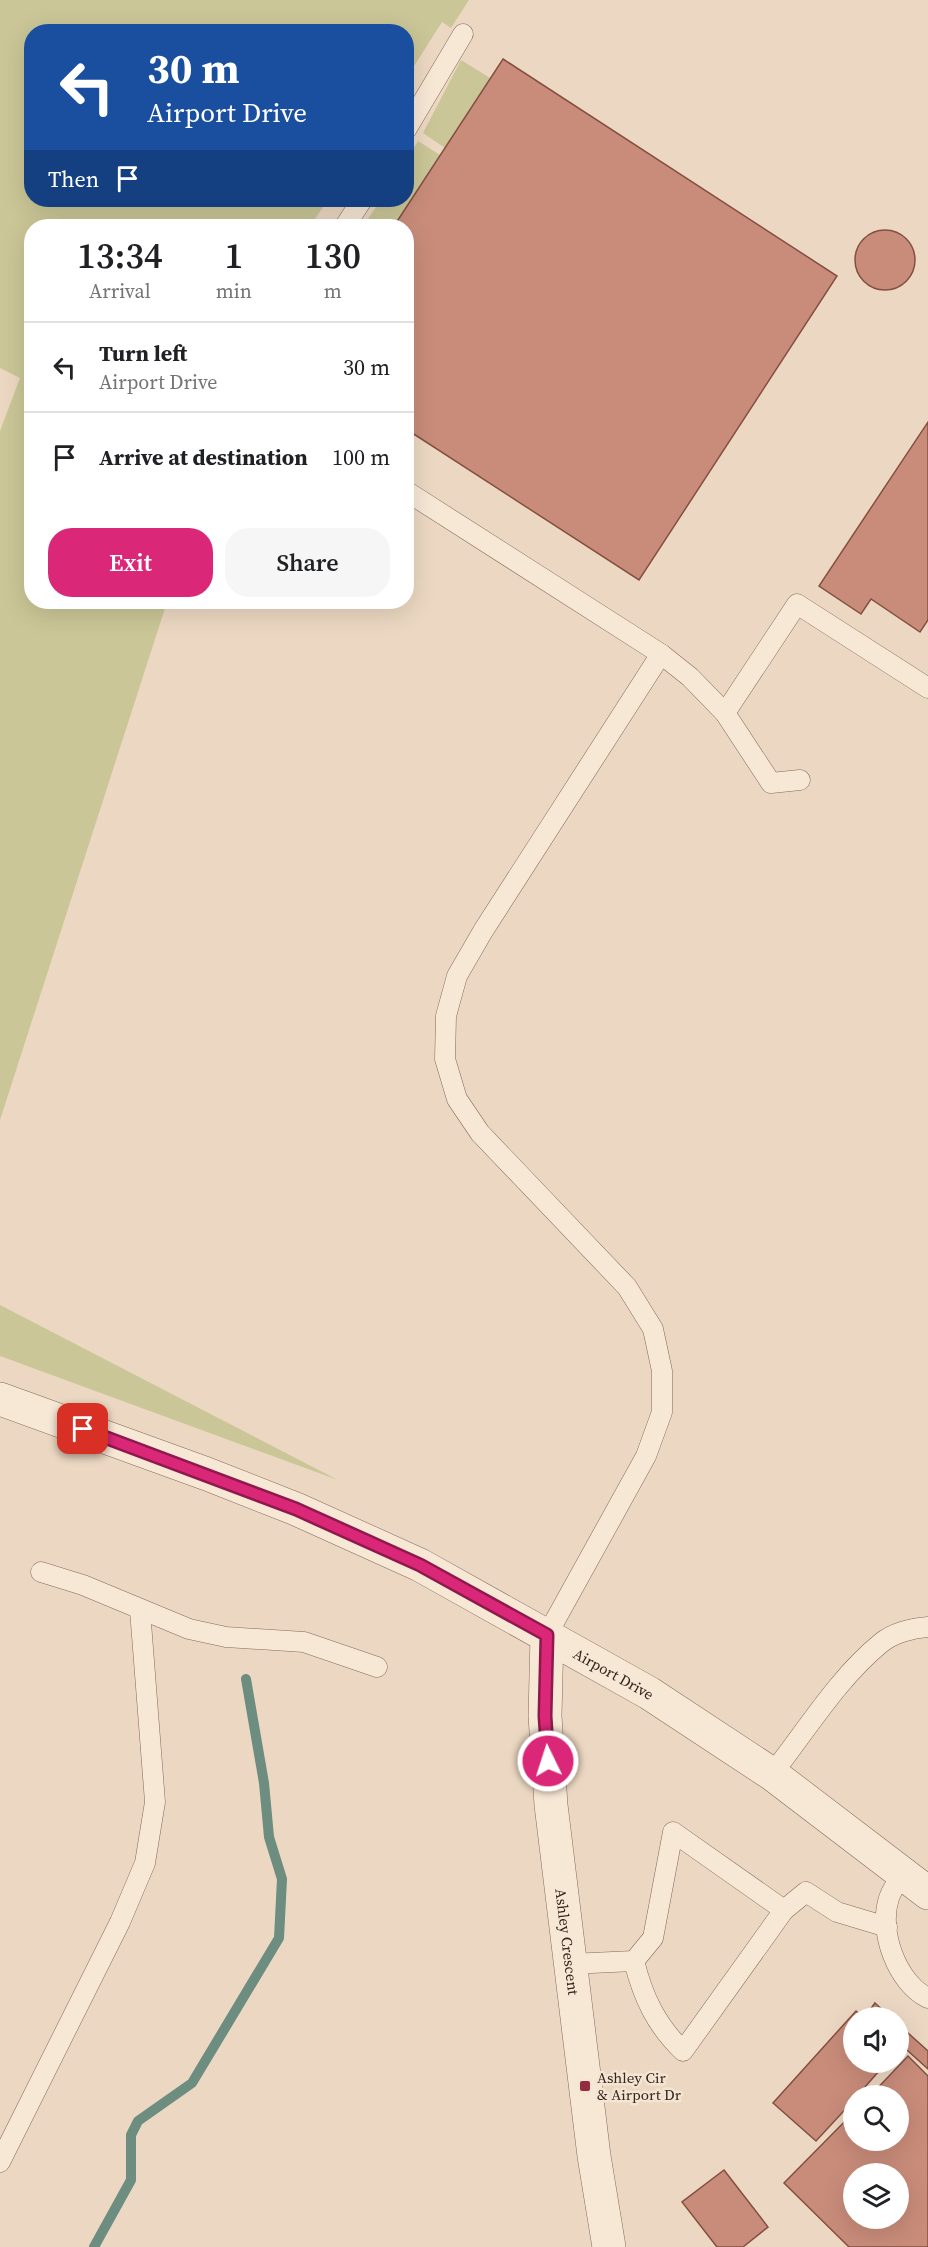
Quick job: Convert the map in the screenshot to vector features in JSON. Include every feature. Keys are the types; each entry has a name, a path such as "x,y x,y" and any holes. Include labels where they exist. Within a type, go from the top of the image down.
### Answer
{"street":[{"name":"Airport Drive","path":"0,1399 207,1474 296,1509 420,1565 649,1693 772,1774 916,1884"},
{"name":"Ashley Crescent","path":"547,1635 545,1716 551,1805 594,2156 609,2247"}],"lane":[{"path":"414,117 463,34"},
{"path":"414,496 661,654 690,677 725,713 771,783 800,780"},
{"path":"725,713 797,604 928,688"},
{"path":"547,1635 646,1456 662,1412 662,1371 653,1329 627,1287 480,1133 457,1099 445,1059 446,1016 457,976 483,931 661,654"},
{"path":"41,1572 83,1585 189,1629 226,1637 304,1642 377,1667"},
{"path":"0,2162 120,1922 145,1863 155,1802 140,1610"},
{"path":"772,1774 844,1681 882,1642 911,1629 928,1627"},
{"path":"570,1964 634,1961 653,1938 673,1832 784,1910"},
{"path":"916,1884 890,1895 886,1916 887,1927 896,1960 903,1974 911,1987 928,1998"},
{"path":"634,1961 650,2010 663,2031 682,2051 784,1910 806,1892 837,1912 887,1927"}],"shaded area":[{"path":"0,0 469,0 451,28 442,22 414,66 414,24 24,24 24,207 323,207 315,219 24,219 24,609 165,609 0,1120 0,431 20,378 0,368"},
{"path":"461,60 490,78 445,148 423,133"},
{"path":"418,141 440,155 414,195 414,148"},
{"path":"376,207 406,207 399,219 368,219"},
{"path":"0,1305 338,1480 0,1356"}],"building":[{"path":"503,59 837,276 639,580 414,434 414,219 399,219 406,207 414,207 414,195"},
{"path":"885,230 906,239 915,260 906,281 885,290 864,281 855,260 864,239"},
{"path":"928,422 928,620 920,632 871,599 861,614 819,586"},
{"path":"843,2025 843,2073 877,2073 867,2085 843,2085 843,2112 816,2141 773,2103"},
{"path":"909,2034 928,2051 928,2069 909,2052"},
{"path":"909,2057 928,2076 928,2247 849,2247 784,2183 843,2123 843,2151 909,2151 909,2085 880,2085 892,2073 909,2073"},
{"path":"724,2170 768,2227 743,2247 717,2247 682,2202"}],"waterway":[{"path":"94,2247 131,2180 131,2135 138,2121 192,2083 279,1938 282,1879 269,1837 264,1783 246,1679"}],"place":[{"name":"Ashley Cir & Airport Dr","path":"585,2086"}],"route":[{"path":"83,1429 296,1509 420,1565 547,1635 545,1716 548,1761"}]}
